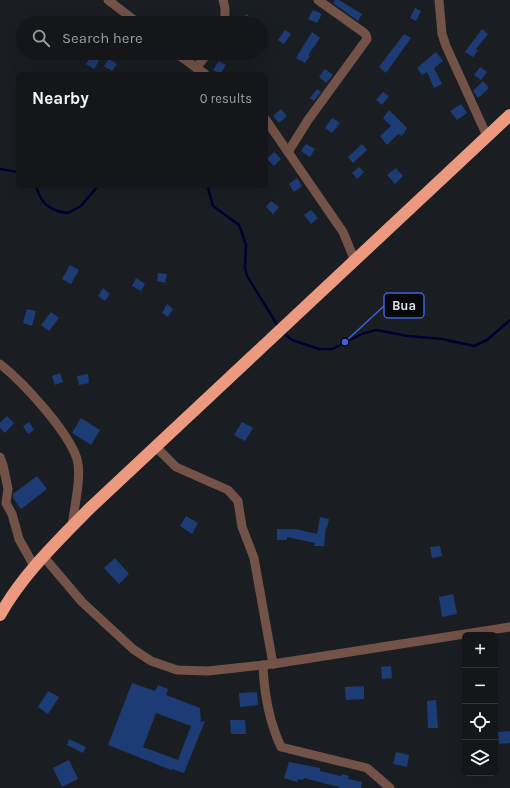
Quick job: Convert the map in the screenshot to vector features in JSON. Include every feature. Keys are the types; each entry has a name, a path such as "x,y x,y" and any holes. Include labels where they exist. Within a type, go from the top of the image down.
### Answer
{"highway":[{"path":"0,615 8,601 34,566 72,526 510,115"}],"street":[{"path":"108,0 129,16"},
{"path":"223,0 225,16"},
{"path":"288,152 308,120 338,81 367,39 363,32 318,0"},
{"path":"439,0 442,34 446,46 487,136"},
{"path":"185,60 202,72"},
{"path":"196,68 202,60"},
{"path":"268,123 343,232 355,261"},
{"path":"0,364 50,417 69,444 77,460 78,478 72,526"},
{"path":"156,447 179,469 228,490 238,501 242,527 254,558 273,664"},
{"path":"0,457 4,465 8,489 6,503 12,514 19,539 34,566"},
{"path":"43,556 82,602 133,649 152,661 177,670 208,671 273,664 510,627"},
{"path":"263,665 264,689 277,738 281,747 367,768 390,788"}],"building":[{"path":"335,0 339,0 362,14 358,21 333,3"},
{"path":"415,8 421,11 416,21 410,18"},
{"path":"313,10 322,14 317,23 308,19"},
{"path":"482,29 488,34 476,49 478,50 473,57 465,52"},
{"path":"285,30 291,34 284,44 278,40"},
{"path":"312,32 320,38 308,55 310,56 305,63 296,58"},
{"path":"404,34 411,38 386,73 379,67"},
{"path":"436,52 443,61 434,68 442,84 434,88 427,72 422,75 417,68"},
{"path":"89,60 99,61 94,69 86,64"},
{"path":"108,60 117,64 112,71 104,66"},
{"path":"219,61 226,65 221,72 213,70"},
{"path":"480,67 487,72 481,80 474,75"},
{"path":"325,69 333,75 326,83 319,77"},
{"path":"483,81 489,88 478,98 473,91"},
{"path":"317,89 321,92 314,101 310,98"},
{"path":"383,92 389,96 382,105 376,100"},
{"path":"461,104 467,113 457,120 450,111"},
{"path":"281,109 287,116 279,123 273,116"},
{"path":"389,110 407,128 402,136 398,134 387,145 380,136 391,126 383,118"},
{"path":"332,118 340,123 332,133 325,128"},
{"path":"306,144 315,149 310,157 301,151"},
{"path":"362,144 367,150 353,163 348,157"},
{"path":"274,152 281,159 274,166 268,158"},
{"path":"359,167 364,172 357,179 352,173"},
{"path":"396,168 403,176 395,184 387,175"},
{"path":"297,178 302,186 294,192 289,184"},
{"path":"271,201 279,207 273,214 266,207"},
{"path":"311,210 318,218 311,224 304,215"},
{"path":"70,265 79,270 71,284 62,279"},
{"path":"158,273 167,274 165,283 157,281"},
{"path":"136,278 145,284 141,291 132,286"},
{"path":"103,288 110,294 105,301 98,296"},
{"path":"167,304 173,309 168,317 162,313"},
{"path":"27,309 36,311 32,326 23,323"},
{"path":"51,312 59,318 49,331 41,325"},
{"path":"60,373 63,382 55,385 52,376"},
{"path":"88,374 89,383 79,385 77,376"},
{"path":"7,416 14,423 5,433 0,428 0,423"},
{"path":"81,418 100,430 91,445 72,433"},
{"path":"29,422 34,430 28,434 23,426"},
{"path":"242,422 253,428 245,441 234,435"},
{"path":"37,476 47,489 21,509 13,498 13,494"},
{"path":"186,516 198,523 192,534 180,526"},
{"path":"320,517 329,519 327,528 326,527 324,546 314,546 315,543 287,537 287,540 277,540 277,529 295,529 317,534"},
{"path":"440,546 442,556 432,558 430,547"},
{"path":"115,558 129,574 119,584 104,568"},
{"path":"453,594 457,614 442,617 439,597"},
{"path":"391,666 392,678 382,679 381,667"},
{"path":"132,683 155,691 158,685 168,689 166,695 200,708 201,722 205,721 184,773 171,770 108,745","holes":["156,713 191,726 178,760 143,747"]},
{"path":"364,686 364,699 346,700 345,687"},
{"path":"48,691 59,697 48,714 38,707"},
{"path":"257,692 258,705 240,707 239,693"},
{"path":"436,700 438,728 428,728 427,701"},
{"path":"230,720 245,720 246,734 231,734"},
{"path":"510,731 510,743 499,744 498,732"},
{"path":"69,739 86,747 83,753 67,745"},
{"path":"396,752 409,755 407,767 393,764"},
{"path":"69,760 78,779 62,787 53,768"},
{"path":"289,762 320,768 320,771 341,776 342,774 349,776 348,779 362,782 361,788 339,788 304,778 303,780 298,779 297,782 284,778"}],"waterway":[{"path":"0,169 16,172"},
{"path":"37,188 41,198 47,206 68,213 81,206 96,188"},
{"path":"208,188 213,206 239,225 246,245 245,268 247,276 278,326"},
{"path":"282,332 292,340 319,349 332,349 362,334 376,330 408,336 442,339 474,346 487,340 510,320"}],"place":[{"name":"Bua","path":"345,342"}]}
